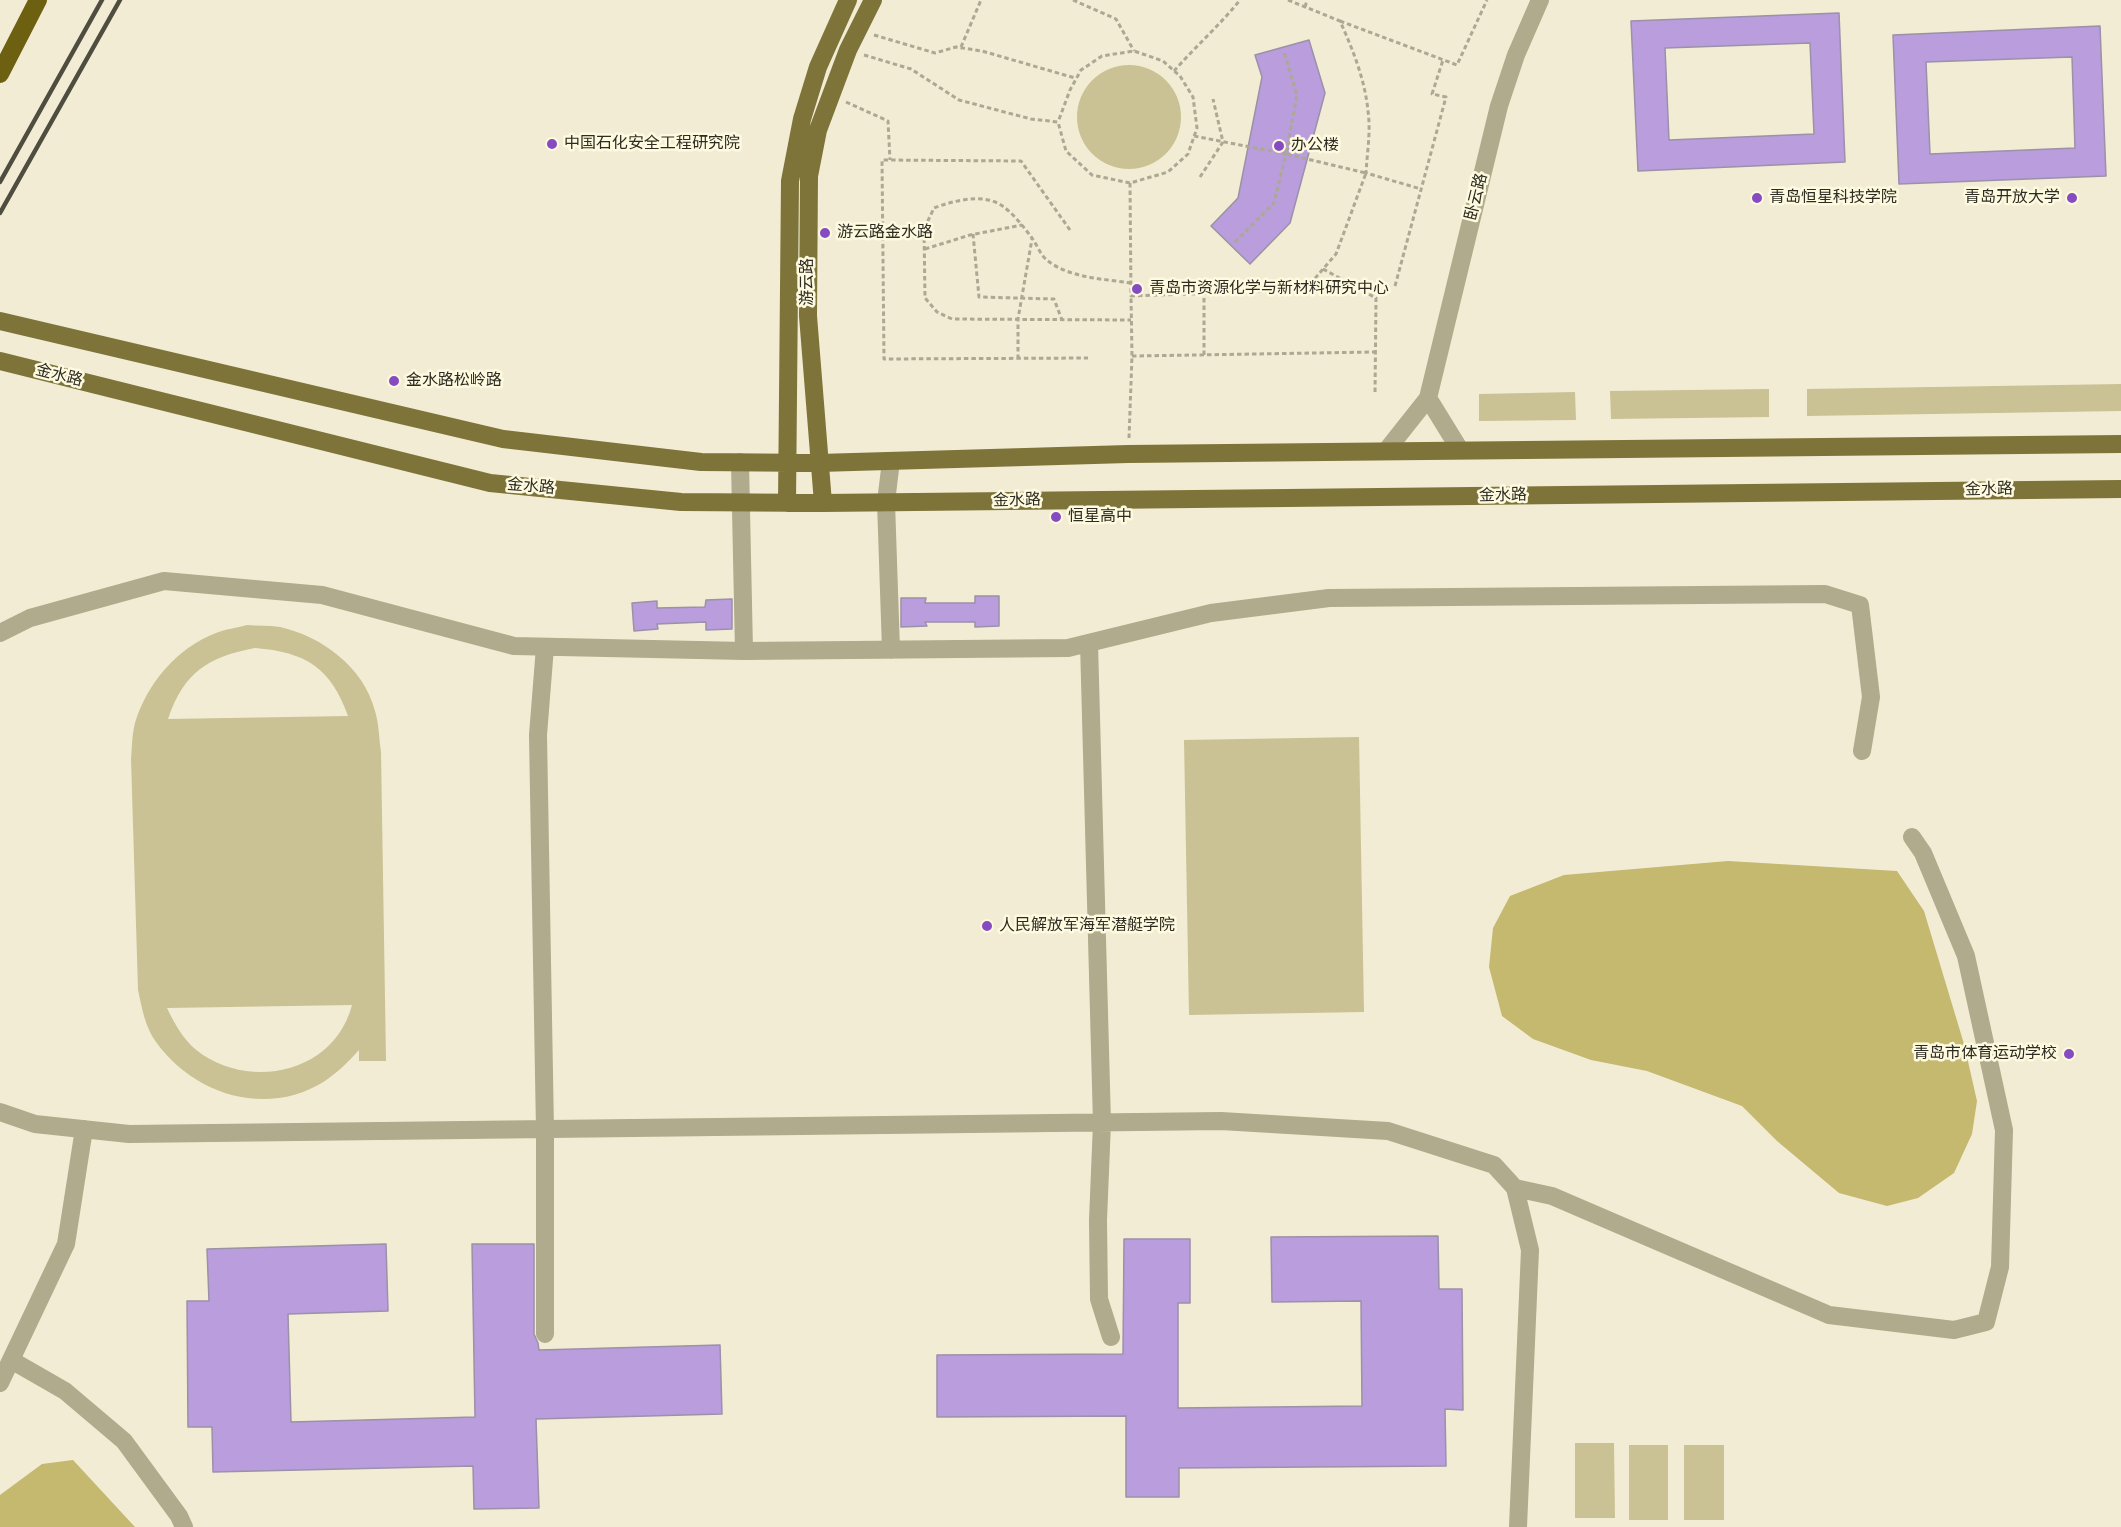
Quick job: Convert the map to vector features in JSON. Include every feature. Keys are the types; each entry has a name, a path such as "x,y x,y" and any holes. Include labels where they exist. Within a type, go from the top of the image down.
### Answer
{"highway":[{"path":"0,74 38,0"}],"main road":[{"name":"游云路","path":"787,503 790,181 802,119 818,67 848,0"},
{"name":"游云路","path":"824,503 808,315 809,176 818,130 830,95 848,50 873,0"},
{"path":"0,321 503,439 701,462 819,463 1128,454 2121,444"},
{"name":"金水路","path":"0,361 490,483 681,501 824,503 2121,489"}],"street":[{"name":"卧云路","path":"1386,451 1428,398 1499,106 1516,55 1540,0"},
{"path":"1428,398 1460,450"},
{"path":"891,460 886,502 891,650"},
{"path":"740,462 744,651"},
{"path":"0,633 30,618 164,581 322,595 514,646 744,651 1068,648 1211,613 1329,598 1825,594 1860,605 1871,697 1862,751"},
{"path":"1089,643 1102,1123 1098,1220 1099,1299 1111,1337"},
{"path":"544,646 538,735 545,1130 545,1334"},
{"path":"1515,1188 1552,1196 1829,1315 1954,1330 1986,1322 2000,1267 2004,1130 1966,956 1923,853 1912,837"},
{"path":"0,1113 35,1124 129,1134 1221,1121 1388,1131 1494,1165 1515,1188 1530,1250 1518,1527"},
{"path":"0,1383 66,1244 84,1129"},
{"path":"11,1360 65,1391 124,1442 179,1516 184,1527"}],"path":[{"path":"961,47 981,0"},
{"path":"1072,0 1116,19 1134,51"},
{"path":"1174,71 1240,0"},
{"path":"1288,0 1457,65 1486,0"},
{"path":"1305,7 1307,0"},
{"path":"1131,296 1272,291 1311,283 1336,254 1365,173 1369,142 1368,112 1355,54 1340,21"},
{"path":"858,30 935,53 956,46 982,51 1076,78"},
{"path":"848,50 911,69 959,100 1031,119 1058,122"},
{"path":"1134,51 1163,61 1174,71 1180,76 1193,97 1197,128 1188,154 1168,172 1130,183 1092,175 1066,152 1058,122 1081,70 1102,56 1134,51"},
{"path":"1234,243 1274,203 1297,95 1284,52"},
{"path":"1395,286 1446,98 1432,94 1443,60"},
{"path":"830,95 888,121 890,160"},
{"path":"1200,177 1223,142 1213,99"},
{"path":"1194,136 1286,154 1421,189"},
{"path":"1070,230 1021,161 882,160 884,359 1088,358"},
{"path":"1128,454 1132,356 1130,183"},
{"path":"1131,283 1088,277 1064,270 1046,260 1022,225 999,203 981,199 950,201 934,208 924,229 925,298 936,312 952,319 1131,320"},
{"path":"925,249 973,234 1022,225"},
{"path":"973,234 979,297 1054,299 1062,320"},
{"path":"1018,359 1017,319 1032,239"},
{"path":"1323,269 1376,298 1375,393"},
{"path":"1204,294 1204,355"},
{"path":"1132,356 1375,352"}],"shaded area":[{"path":"1129,65 1149,69 1166,80 1177,97 1181,117 1177,137 1166,154 1149,165 1129,169 1109,165 1092,154 1081,137 1077,117 1081,97 1092,80 1109,69"},
{"path":"2121,384 2121,411 1807,416 1807,389"},
{"path":"1769,389 1769,417 1611,419 1610,391"},
{"path":"1575,392 1576,420 1479,421 1479,394"},
{"path":"247,625 276,626 295,631 325,646 351,667 369,695 375,711 381,752 386,1061 359,1061 359,1050 325,1081 303,1092 279,1098 256,1099 233,1095 190,1076 156,1042 144,1017 138,990 131,759 135,723 140,708 165,669 176,658 202,640 220,632","holes":["255,648 289,654 302,659 325,674 341,699 348,716 168,719 182,689 200,669 224,656","352,1005 343,1027 329,1045 312,1059 291,1068 269,1072 247,1071 224,1066 203,1055 191,1046 167,1008"]},
{"path":"1359,737 1364,1012 1189,1015 1184,740"},
{"path":"1728,861 1897,871 1924,911 1964,1044 1977,1101 1972,1134 1954,1173 1918,1198 1887,1206 1839,1193 1777,1141 1742,1106 1647,1071 1591,1060 1533,1039 1502,1016 1489,967 1493,928 1510,896 1564,875"},
{"path":"1575,1443 1614,1443 1615,1518 1575,1518"},
{"path":"1629,1445 1668,1445 1668,1520 1629,1520"},
{"path":"1684,1445 1724,1445 1724,1520 1684,1520"},
{"path":"73,1460 135,1527 0,1527 0,1495 42,1464"}],"building":[{"path":"1839,13 1845,162 1638,171 1631,21","holes":["1810,43 1814,134 1669,140 1665,48"]},
{"path":"2100,26 2106,176 1899,184 1893,35","holes":["2072,57 2075,148 1930,154 1926,62"]},
{"name":"办公楼","path":"1309,40 1325,93 1290,223 1250,264 1211,226 1238,198 1262,77 1255,55"},
{"path":"975,596 999,596 999,626 975,627 975,622 925,622 927,626 901,627 901,598 926,598 925,603 975,603"},
{"path":"732,599 732,629 706,630 706,622 657,624 658,629 634,631 632,603 657,601 657,608 705,607 706,600"},
{"path":"1438,1236 1439,1289 1462,1289 1463,1410 1445,1409 1446,1466 1179,1468 1179,1497 1126,1497 1126,1416 937,1417 937,1355 1123,1354 1124,1239 1190,1239 1190,1303 1178,1303 1178,1408 1362,1406 1361,1301 1272,1302 1271,1237"},
{"path":"386,1244 388,1311 288,1314 291,1422 475,1417 472,1244 534,1244 534,1334 539,1350 720,1345 722,1414 536,1419 539,1508 474,1509 473,1466 213,1472 212,1427 188,1427 187,1301 209,1301 207,1249"}],"railway":[{"path":"0,182 102,0"},
{"path":"0,213 120,0"}],"place":[{"name":"中国石化安全工程研究院","path":"552,144"},
{"name":"办公楼","path":"1279,146"},
{"name":"青岛恒星科技学院","path":"1757,198"},
{"name":"青岛开放大学","path":"2072,198"},
{"name":"游云路金水路","path":"825,233"},
{"name":"青岛市资源化学与新材料研究中心","path":"1137,289"},
{"name":"金水路松岭路","path":"394,381"},
{"name":"恒星高中","path":"1056,517"},
{"name":"人民解放军海军潜艇学院","path":"987,926"},
{"name":"青岛市体育运动学校","path":"2069,1054"}]}
